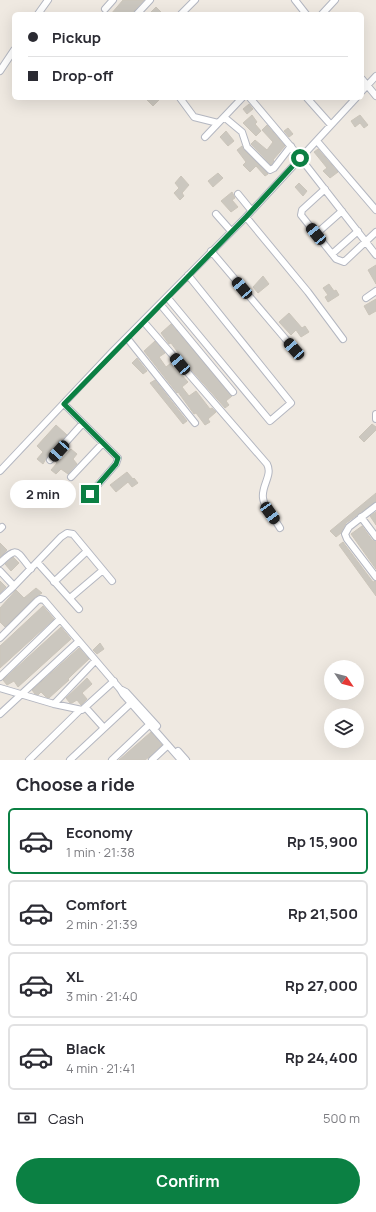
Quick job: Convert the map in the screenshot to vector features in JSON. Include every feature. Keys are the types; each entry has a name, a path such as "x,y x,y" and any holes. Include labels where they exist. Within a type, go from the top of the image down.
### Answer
{"street":[{"path":"39,12 48,0"},
{"path":"105,9 112,0"},
{"path":"139,12 150,0"},
{"path":"183,12 195,0"},
{"path":"295,0 304,12"},
{"path":"324,12 336,0"},
{"path":"0,71 12,53"},
{"path":"376,76 365,83 376,96"},
{"path":"181,100 194,117 218,123"},
{"path":"205,137 240,100"},
{"path":"252,100 296,152 376,254"},
{"path":"309,100 330,124"},
{"path":"224,117 242,132 247,146 270,170 296,152 317,141 330,124 354,100"},
{"path":"317,141 376,210"},
{"path":"0,471 230,230 246,217 250,209 296,152"},
{"path":"325,189 302,210 301,215 336,259 344,262 376,232"},
{"path":"239,196 250,209"},
{"path":"316,234 342,211"},
{"path":"218,216 230,230"},
{"path":"246,217 308,292 344,339"},
{"path":"332,254 358,231"},
{"path":"211,251 294,349"},
{"path":"167,297 270,421 292,403 188,275"},
{"path":"366,298 376,291"},
{"path":"160,304 233,392"},
{"path":"143,321 267,464 269,471 262,493 263,501 280,528"},
{"path":"127,338 195,423"},
{"path":"64,404 103,442 118,460 90,494"},
{"path":"376,414 376,419"},
{"path":"50,460 83,423"},
{"path":"71,478 103,442"},
{"path":"376,506 346,529 346,536 376,577"},
{"path":"362,517 376,537"},
{"path":"0,599 61,537 67,533 73,534 112,581"},
{"path":"54,582 87,551"},
{"path":"0,563 14,552 18,553 31,569"},
{"path":"37,562 79,609"},
{"path":"70,598 103,570"},
{"path":"0,571 14,586"},
{"path":"1,636 39,600 44,600 181,760"},
{"path":"0,677 60,619"},
{"path":"0,714 79,641"},
{"path":"54,704 96,660"},
{"path":"29,760 114,681"},
{"path":"0,688 54,704 83,709 104,728"},
{"path":"120,689 126,692 143,710 186,760"},
{"path":"70,760 131,703"},
{"path":"112,760 150,724"},
{"path":"152,760 168,745"}],"building":[{"path":"123,0 144,0 134,12 113,12"},
{"path":"156,7 161,12 151,12"},
{"path":"147,100 159,100 153,106"},
{"path":"249,104 253,109 247,114 243,109"},
{"path":"252,115 257,122 255,124 261,131 256,136 243,123"},
{"path":"360,115 368,125 364,128 360,123 355,127 351,121"},
{"path":"267,125 285,146 273,160 274,161 271,165 251,144 255,140 267,150 273,142 262,130"},
{"path":"288,128 293,134 289,137 284,131"},
{"path":"226,131 234,141 228,146 220,137"},
{"path":"242,146 244,150 268,174 265,176 256,166 250,172 243,165 246,162 237,150"},
{"path":"318,149 338,172 330,178 323,171 327,168 314,152"},
{"path":"218,173 223,178 213,187 208,181"},
{"path":"181,176 189,185 182,193 184,196 180,200 174,193 179,188 175,183"},
{"path":"299,183 307,191 303,196 295,187"},
{"path":"232,192 235,198 232,200 238,207 231,212 221,201"},
{"path":"376,265 376,284 368,270"},
{"path":"263,276 269,284 258,293 253,287"},
{"path":"329,284 339,295 328,302 325,297 328,295 323,288"},
{"path":"376,299 376,311 369,315 364,306"},
{"path":"289,313 302,328 305,326 309,332 301,337 296,330 291,335 279,322"},
{"path":"171,324 232,396 226,401 229,405 225,408 161,333"},
{"path":"155,341 165,353 159,357 166,367 171,363 188,382 182,387 189,396 196,391 210,409 212,408 216,412 208,419 210,422 205,425 196,413 194,414 144,351"},
{"path":"137,358 147,371 143,374 132,363"},
{"path":"155,380 187,421 183,424 150,383"},
{"path":"372,424 376,427 376,430 364,442 359,437"},
{"path":"56,425 67,435 47,457 43,464 37,459 43,452 37,446"},
{"path":"71,449 77,454 73,459 77,464 68,474 61,469 56,474 51,470 57,463 55,461 58,458 61,460"},
{"path":"127,472 138,483 132,487 128,482 116,492 110,485"},
{"path":"376,493 376,502 346,523 341,533 336,537 330,531"},
{"path":"376,512 376,525 370,516"},
{"path":"362,526 372,540 376,542 376,569 351,534"},
{"path":"343,542 373,582 376,581 376,596 339,545"},
{"path":"0,543 7,550 0,557"},
{"path":"13,557 19,563 11,571 5,564"},
{"path":"0,581 6,587 0,593"},
{"path":"36,588 42,593 34,598 5,627 0,622 0,608 16,590 24,598"},
{"path":"43,606 54,619 0,668 0,646"},
{"path":"61,627 71,639 18,687 14,681 7,685 3,680"},
{"path":"100,643 104,649 97,654 93,650"},
{"path":"79,648 89,659 68,679 69,680 49,698 41,692 38,695 35,694 32,690"},
{"path":"87,678 92,684 82,693 87,699 81,705 77,700 70,703 66,698"},
{"path":"151,732 162,745 149,757 145,760 119,760"}],"route":[{"path":"90,494 118,462 118,458 64,404 113,351 246,217 300,158"}]}
